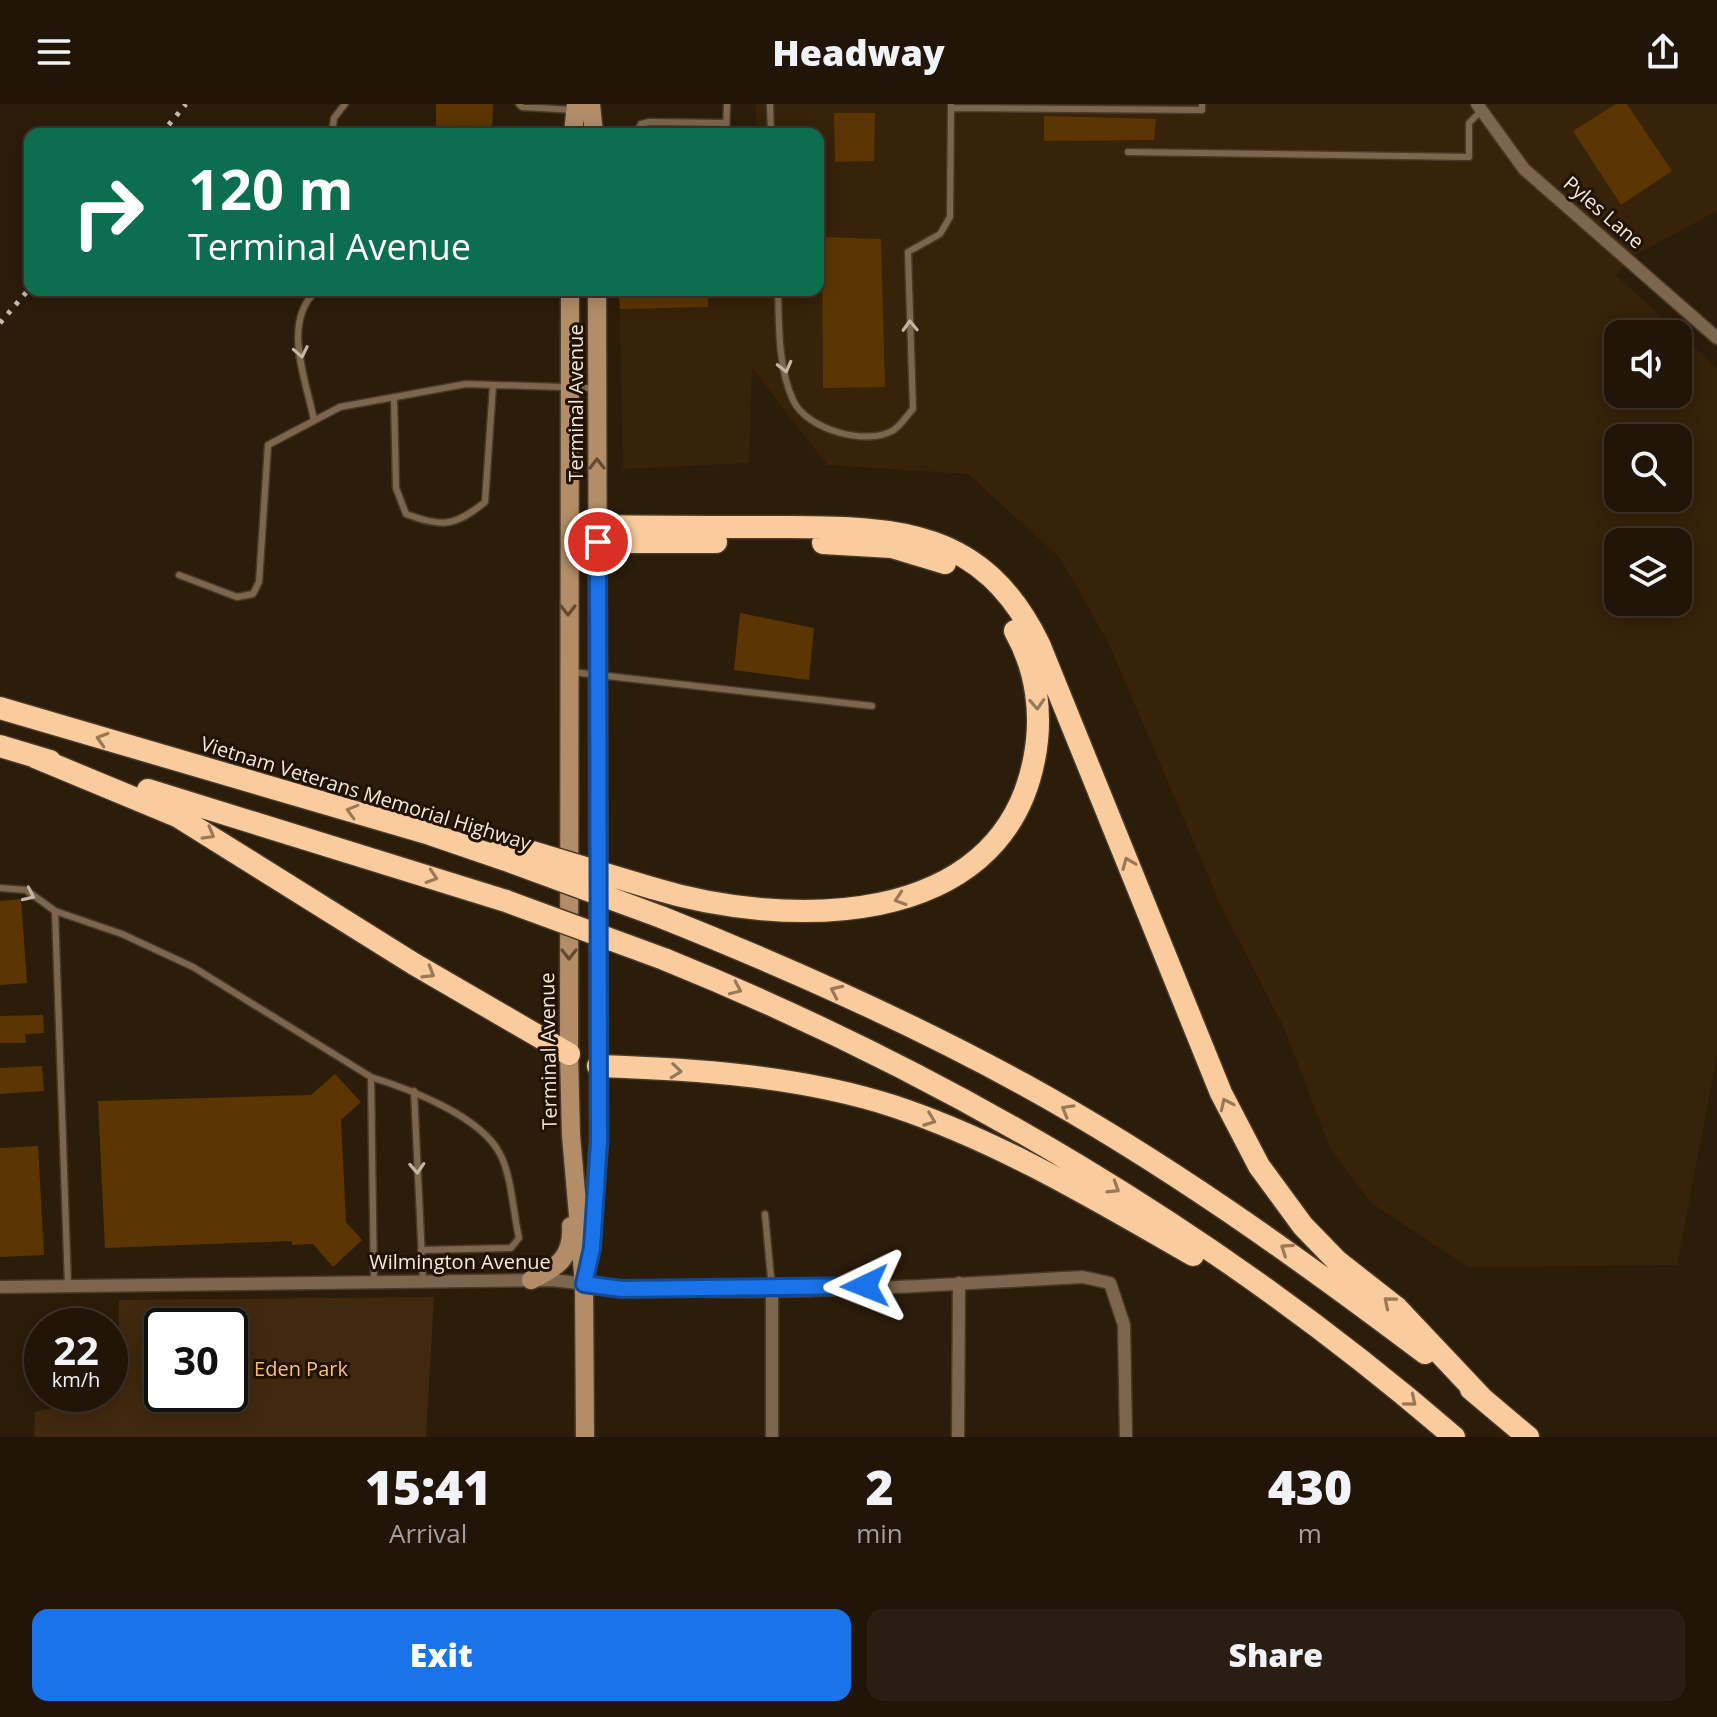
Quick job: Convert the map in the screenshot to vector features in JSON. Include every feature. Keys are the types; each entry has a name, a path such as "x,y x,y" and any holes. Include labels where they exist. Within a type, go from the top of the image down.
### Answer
{"highway":[{"path":"598,534 882,529 946,547 996,583 1016,605 1039,644 1221,1093 1254,1159 1314,1238 1397,1308 1482,1398"},
{"path":"504,852 735,908 814,913 868,907 936,885 990,844 1020,802 1035,755 1036,687 1020,640 992,599 954,568 924,554 861,543 598,534"},
{"name":"Vietnam Veterans Memorial Highway","path":"0,708 430,834 504,852 768,960 945,1043 1102,1130 1300,1259 1482,1398 1528,1437"},
{"path":"0,746 506,901 664,959 830,1032 1020,1131 1208,1248 1329,1334 1454,1437"},
{"path":"35,757 190,823 414,964 569,1054"},
{"path":"598,1066 645,1067 802,1085 892,1106 970,1136 1088,1195 1329,1334"}],"main road":[{"path":"575,128 581,106"},
{"path":"581,106 591,128"},
{"name":"Terminal Avenue","path":"570,296 569,1054 571,1135 584,1284 585,1437"},
{"name":"Terminal Avenue","path":"584,1284 592,1248 599,1141 597,296"},
{"path":"568,532 598,534"},
{"path":"569,1054 598,1066"},
{"path":"531,1280 555,1268 572,1241 568,1164 571,1135"}],"street":[{"name":"Pyles Lane","path":"1479,107 1524,169 1717,338"},
{"name":"Wilmington Avenue","path":"0,1287 531,1280 622,1289 772,1289 1083,1277 1110,1283 1124,1325 1126,1437"},
{"path":"958,1437 959,1283"},
{"path":"772,1289 772,1437"}],"lane":[{"path":"333,128 334,118 345,104"},
{"path":"519,104 522,107 581,106"},
{"path":"726,128 727,104"},
{"path":"770,104 771,128"},
{"path":"778,296 780,349 794,403 822,427 855,438 892,431 913,409 908,252 940,234 950,217 951,106 1202,110 1202,104"},
{"path":"1128,152 1469,157 1469,123 1479,107"},
{"path":"639,128 641,124 649,122 726,123"},
{"path":"311,296 302,306 296,325 314,420"},
{"path":"179,575 237,597 253,594 259,582 268,445 340,407 466,384 597,388"},
{"path":"394,397 396,488 406,514 430,523 460,522 485,502 493,385"},
{"path":"568,671 872,706"},
{"path":"0,888 26,890 55,911 122,934 193,967 371,1077 414,1091 486,1133 501,1155 519,1238 511,1248 421,1250"},
{"path":"55,911 68,1286"},
{"path":"371,1077 374,1282"},
{"path":"414,1091 423,1281"},
{"path":"765,1214 772,1289"}],"shaded area":[{"path":"756,104 1717,104 1717,211 1635,255 1616,275 1665,320 1604,320 1604,408 1692,408 1692,345 1717,368 1717,1056 1677,1265 1468,1267 1370,1202 1330,1148 1284,1028 1220,904 1108,642 1060,558 968,474 827,465 752,368 749,463 623,469 619,296 824,296 824,128 755,128"}],"green space":[{"name":"Eden Park","path":"434,1297 426,1437 34,1437 35,1412 128,1412 128,1308 119,1308 119,1300"}],"building":[{"path":"436,104 493,104 492,128 436,128"},
{"path":"1616,104 1627,104 1672,171 1621,205 1573,131"},
{"path":"834,113 875,113 874,161 835,162"},
{"path":"1044,116 1156,119 1154,140 1044,141"},
{"path":"824,237 881,239 885,387 823,388"},
{"path":"619,296 708,296 708,307 620,309"},
{"path":"740,613 814,628 809,680 734,670"},
{"path":"21,899 27,983 0,985 0,901"},
{"path":"43,1015 44,1033 25,1034 26,1043 0,1043 0,1016"},
{"path":"42,1066 44,1091 0,1094 0,1068"},
{"path":"335,1074 361,1102 341,1120 346,1222 362,1240 333,1267 313,1244 292,1245 292,1241 105,1248 98,1101 311,1095"},
{"path":"38,1146 44,1255 0,1257 0,1148"}],"railway":[{"path":"166,128 186,104"},
{"path":"0,323 24,295"}],"route":[{"path":"598,542 599,1141 592,1248 584,1284 622,1289 865,1286"}]}
